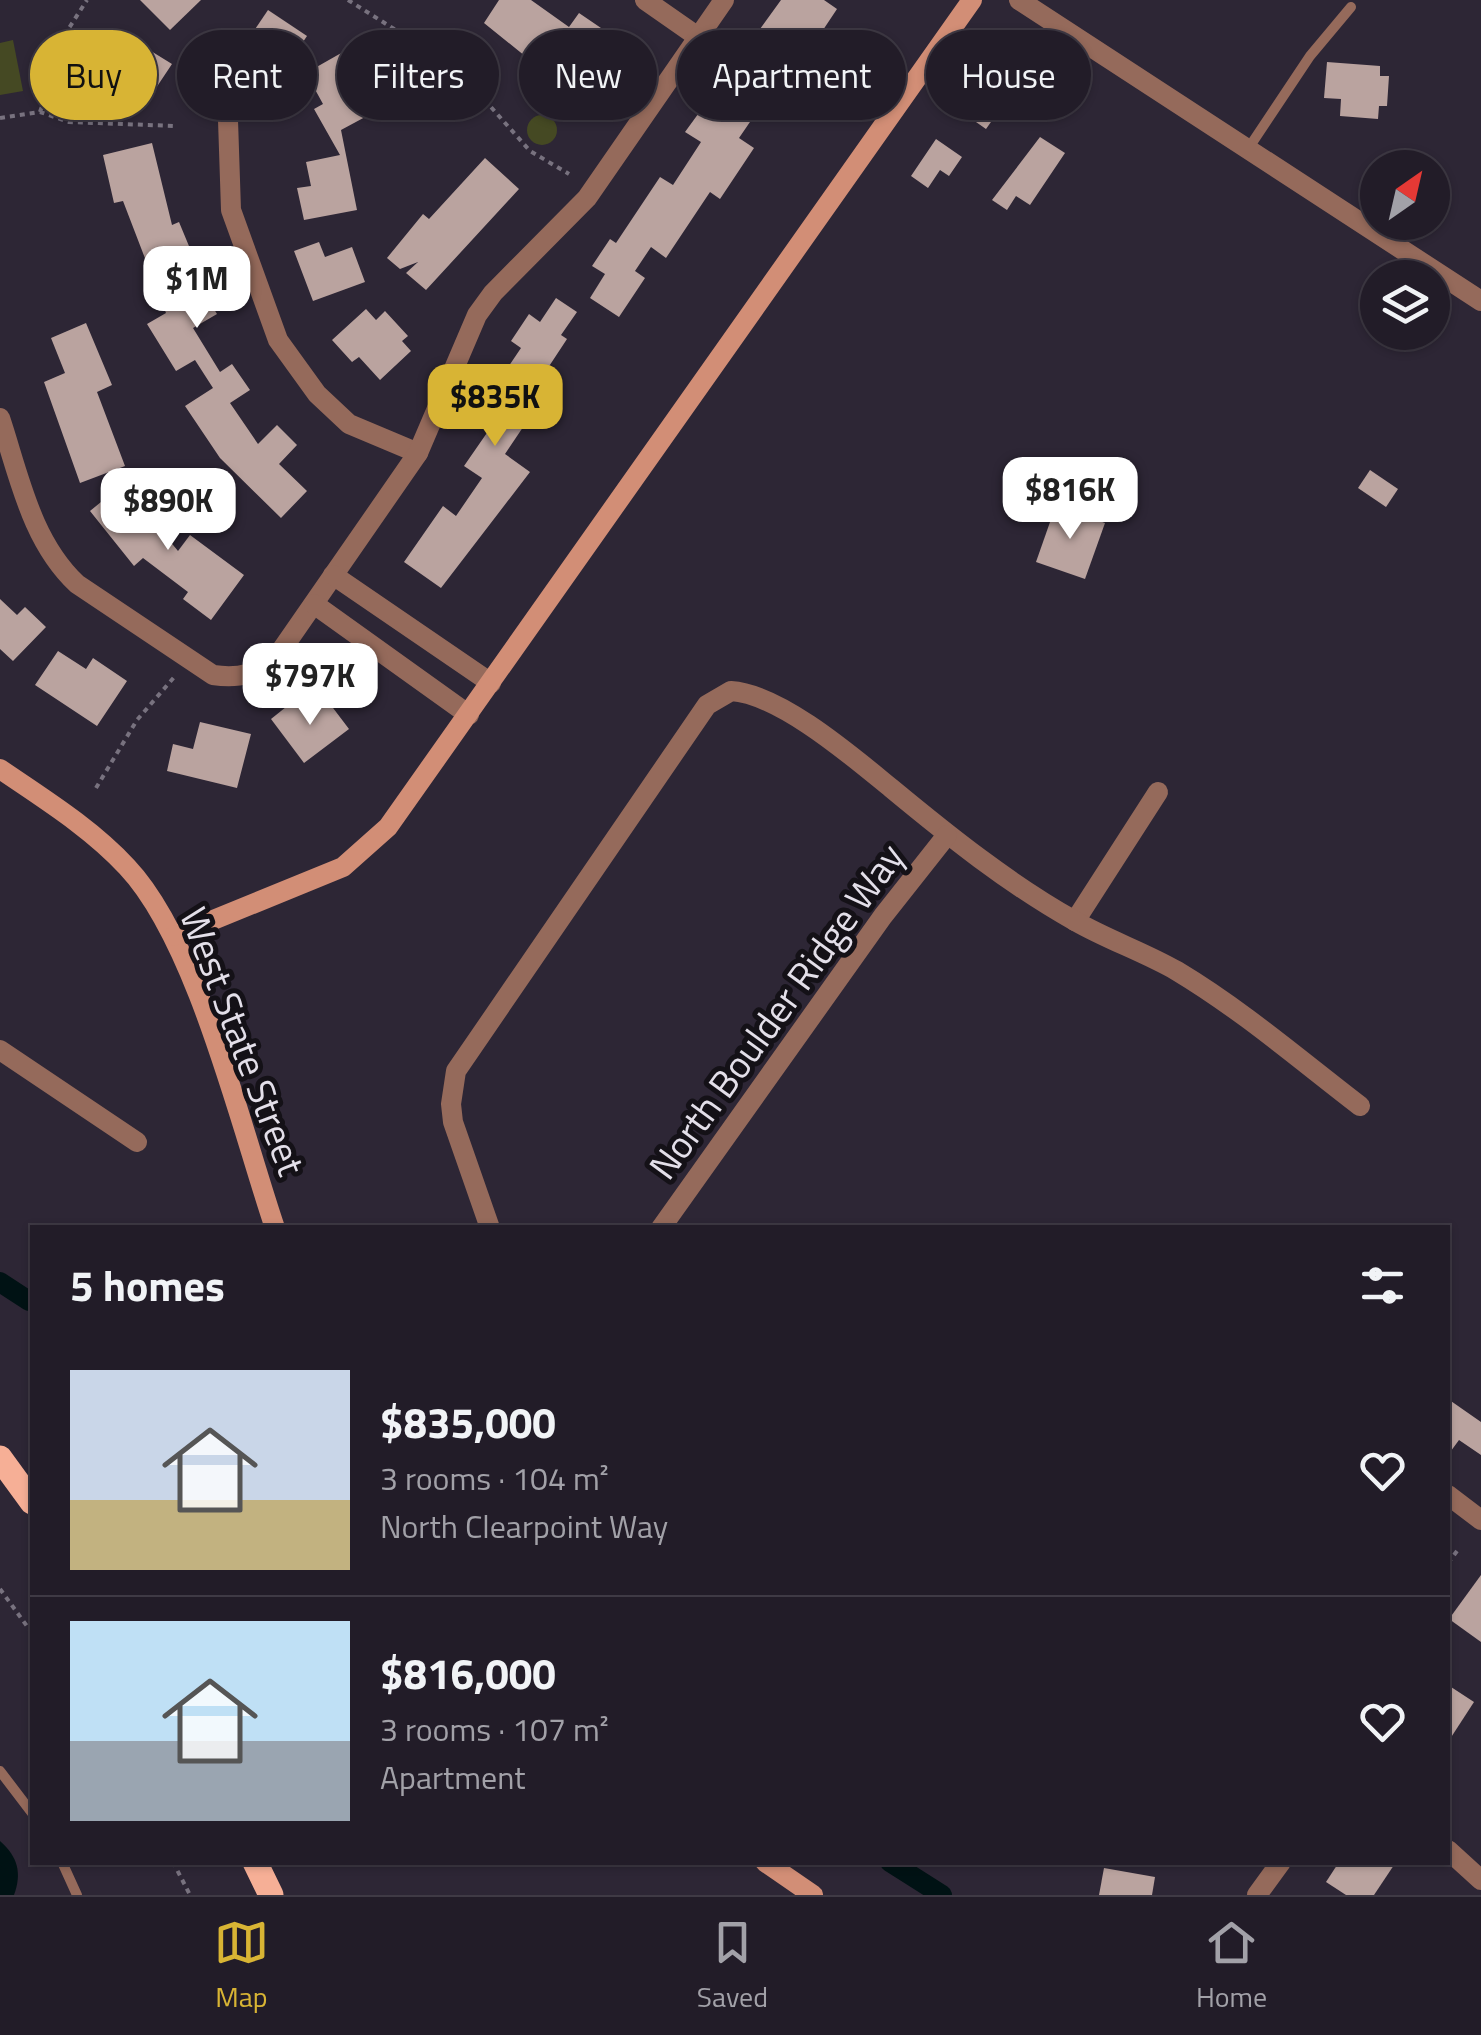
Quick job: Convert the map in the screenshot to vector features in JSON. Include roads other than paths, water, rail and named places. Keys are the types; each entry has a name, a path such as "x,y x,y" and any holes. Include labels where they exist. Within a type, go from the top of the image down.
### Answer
{"main road":[{"path":"0,1458 30,1499"},
{"path":"256,1865 271,1895"}],"street":[{"path":"645,0 688,30"},
{"path":"703,30 724,0"},
{"path":"174,936 305,885 367,851 469,715 972,0"},
{"path":"1019,0 1481,300"},
{"path":"0,418 40,536 58,566 76,584 213,676 235,678 262,670 314,604 418,453 478,314 493,292 587,198 677,67"},
{"path":"228,120 231,210 278,340 317,394 348,424 418,453"},
{"path":"334,575 490,683"},
{"path":"314,604 469,715"},
{"path":"489,1225 453,1122 452,1087 463,1058 707,705 732,691 763,698 860,763 946,834 1075,921 1176,970 1360,1106"},
{"name":"West State Street","path":"0,769 90,834 128,868 174,936 274,1225"},
{"path":"1075,921 1158,792"},
{"name":"North Boulder Ridge Way","path":"662,1225 882,916 946,834"},
{"path":"0,1050 137,1142"},
{"path":"1450,1497 1481,1520"},
{"path":"1450,1852 1481,1882 1472,1895"},
{"path":"1257,1895 1279,1865"},
{"path":"778,1866 813,1895"}],"lane":[{"path":"1248,149 1310,56 1351,7"},
{"path":"0,1770 30,1810"},
{"path":"63,1865 78,1895"}],"waterway":[{"path":"0,1282 29,1301"},
{"path":"895,1865 942,1895"}]}
